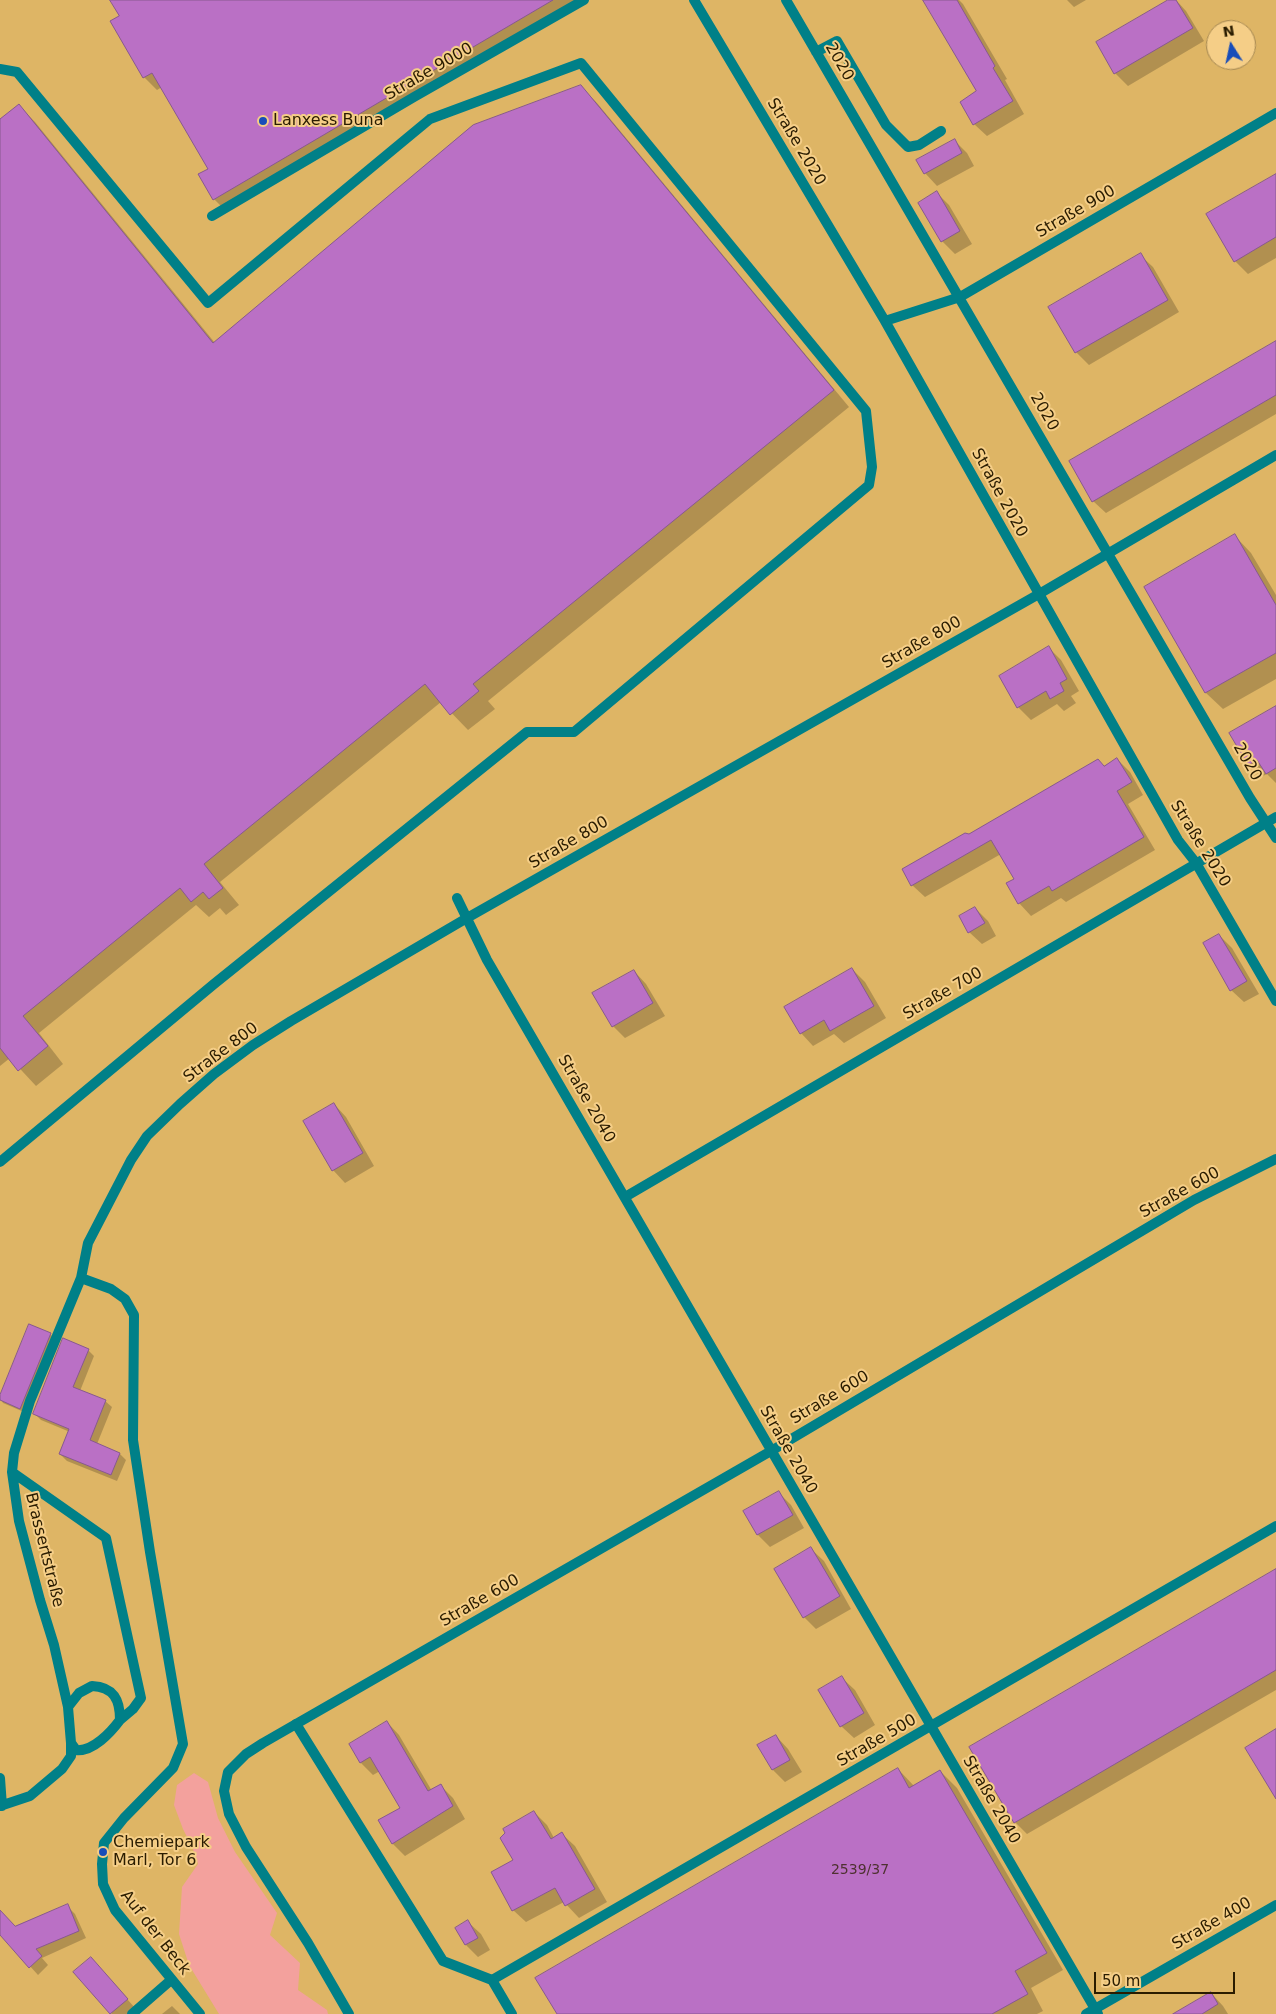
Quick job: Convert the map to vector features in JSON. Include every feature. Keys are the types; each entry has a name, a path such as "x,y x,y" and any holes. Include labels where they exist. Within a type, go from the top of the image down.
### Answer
{"street":[{"name":"Straße 9000","path":"212,216 584,0"},
{"name":"Straße 2020","path":"694,0 885,321 1178,840 1196,864 1276,1001"},
{"name":"2020","path":"786,0 1250,798 1272,820 1276,838"},
{"path":"816,52 837,41 886,126 908,147 919,145 941,131"},
{"path":"0,68 17,72 208,303 430,119 581,63 866,411 872,467 870,485 574,732 527,732 207,990 0,1162"},
{"name":"Straße 900","path":"885,321 960,297 1276,113"},
{"name":"Straße 800","path":"30,1401 81,1278 88,1243 131,1160 147,1136 214,1074 254,1045 355,982 1039,594 1276,455"},
{"name":"Straße 700","path":"625,1197 1272,820"},
{"name":"Straße 2040","path":"457,898 484,954 770,1451 931,1726 1093,2012"},
{"name":"Straße 600","path":"349,2014 308,1943 246,1847 228,1814 224,1791 228,1772 236,1763 253,1750 296,1724 770,1451 1194,1200 1276,1159"},
{"name":"Auf der Beck","path":"81,1278 111,1289 125,1299 134,1315 133,1440 150,1552 184,1744 173,1768 124,1818 104,1844 102,1884 115,1910 200,2014"},
{"name":"Brassertstraße","path":"30,1401 18,1437 12,1472 19,1521 54,1645 68,1707"},
{"path":"0,1778 1,1806 30,1796 113,1729 141,1698 106,1538 12,1472"},
{"name":"Straße 500","path":"492,1980 1276,1526"},
{"path":"62,1770 71,1756 68,1707 79,1692 92,1686 102,1686 111,1691 117,1701 120,1720"},
{"path":"296,1724 443,1961 492,1980 512,2014"},
{"path":"71,1743 76,1750 84,1751 94,1745"},
{"name":"Straße 400","path":"1093,2012 1276,1904"},
{"path":"132,2014 171,1980"}],"shaded area":[{"path":"0,0 1276,0 1276,2014 0,2014"},
{"path":"194,1773 208,1782 218,1818 235,1852 277,1913 270,1935 300,1963 298,1990 327,2010 328,2014 219,2014 189,1965 179,1934 182,1887 198,1864 174,1805 177,1785"}],"building":[{"name":"Lanxess Buna","path":"110,0 553,0 213,200 198,174 208,169 152,73 143,78 110,21 119,16"},
{"path":"923,0 957,0 1013,101 973,125 960,102 976,91"},
{"path":"1168,0 1176,0 1193,28 1114,74 1096,42"},
{"path":"581,85 834,390 473,684 479,691 450,715 425,684 204,864 223,888 209,899 203,892 191,902 180,888 23,1016 48,1046 18,1071 0,1048 0,119 19,104 213,343 473,125"},
{"path":"955,139 962,153 924,174 916,160"},
{"path":"1276,174 1276,237 1234,262 1206,214"},
{"path":"937,191 960,231 941,242 918,203"},
{"path":"1141,253 1168,300 1075,353 1048,307"},
{"path":"1276,341 1276,395 1092,502 1069,461"},
{"path":"1235,534 1276,605 1276,653 1205,693 1144,587"},
{"path":"1049,646 1067,679 1060,683 1064,691 1050,699 1046,691 1017,708 999,676"},
{"path":"1276,706 1276,768 1266,774 1257,760 1248,765 1229,733"},
{"path":"1117,758 1132,782 1117,791 1144,837 1052,891 1049,886 1018,904 1006,883 1014,879 991,840 911,886 902,869 965,833 969,834 1098,759 1104,766"},
{"path":"975,907 985,923 968,933 959,916"},
{"path":"1219,934 1247,981 1230,991 1203,943"},
{"path":"852,968 874,1006 830,1031 824,1020 800,1034 784,1007"},
{"path":"634,970 653,1003 612,1027 592,993"},
{"path":"334,1103 363,1153 332,1171 303,1121"},
{"path":"29,1324 51,1333 20,1409 0,1400 0,1395"},
{"path":"63,1338 89,1349 73,1387 106,1400 90,1440 120,1453 111,1475 59,1454 69,1429 33,1414"},
{"path":"779,1491 793,1515 757,1535 743,1511"},
{"path":"811,1547 840,1596 803,1618 774,1569"},
{"path":"1276,1569 1276,1670 1014,1823 969,1747"},
{"path":"842,1676 864,1713 840,1727 818,1690"},
{"path":"387,1721 428,1791 441,1784 453,1806 392,1844 378,1820 400,1808 370,1757 360,1763 349,1744"},
{"path":"1276,1729 1276,1799 1245,1748"},
{"path":"776,1735 790,1760 772,1770 757,1745"},
{"path":"898,1768 909,1788 940,1770 1047,1953 1015,1971 1028,1994 992,2014 557,2014 535,1978"},
{"path":"534,1811 551,1839 562,1832 595,1889 565,1906 555,1888 512,1911 491,1872 513,1860 500,1838 505,1833 503,1829"},
{"path":"68,1904 79,1931 36,1949 42,1956 29,1968 0,1935 0,1910 15,1926"},
{"path":"468,1920 478,1938 465,1945 455,1928"},
{"path":"91,1957 128,1999 110,2014 73,1972"},
{"path":"1211,1992 1218,2004 1202,2014 1173,2014"}],"place":[{"name":"Lanxess Buna","path":"263,121"},
{"name":"Chemiepark Marl, Tor 6","path":"103,1852"}]}
